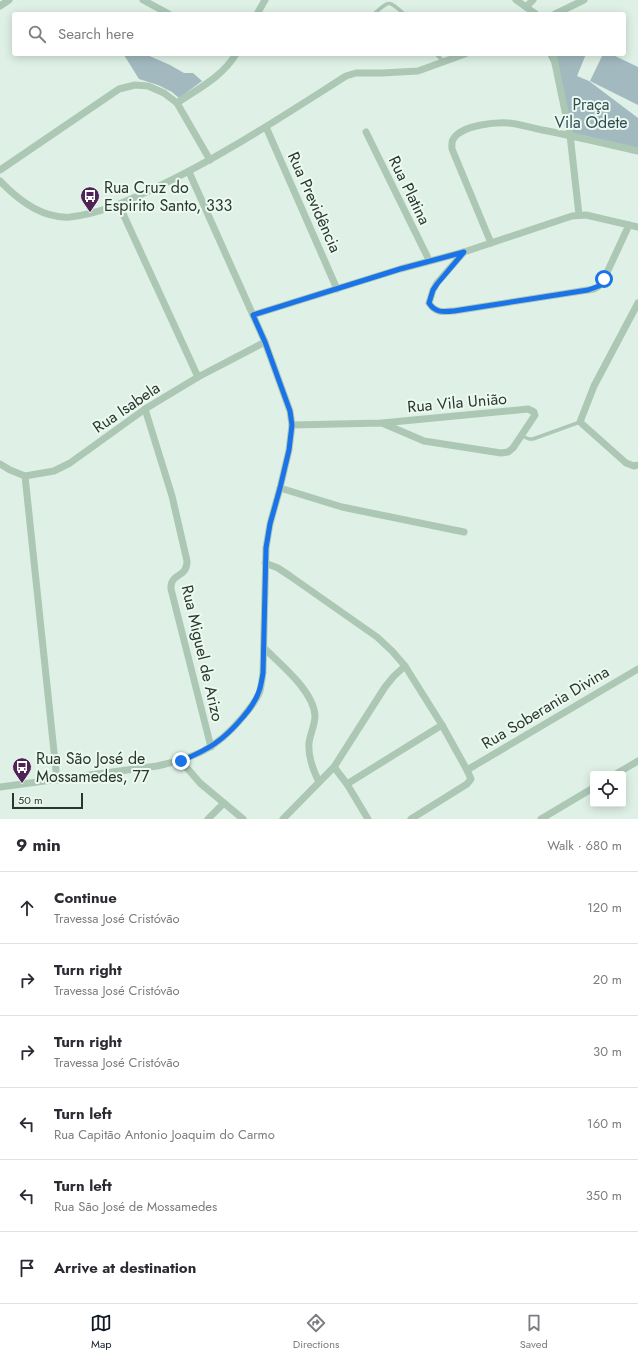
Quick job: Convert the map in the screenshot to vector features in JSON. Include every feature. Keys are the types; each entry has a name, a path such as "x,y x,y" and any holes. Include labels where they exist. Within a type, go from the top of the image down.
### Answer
{"street":[{"path":"0,6 10,0"},
{"path":"143,0 165,12"},
{"path":"258,12 265,0"},
{"path":"516,0 533,12"},
{"path":"526,7 532,0"},
{"path":"559,12 582,0"},
{"path":"177,103 220,74 229,65 235,56"},
{"path":"0,181 22,202 38,211 50,215 69,217 90,213 119,205 189,172 266,127 346,76 356,73 382,74 418,71 460,56"},
{"path":"553,56 570,135 578,215"},
{"path":"0,170 119,89 135,85 148,86 164,93 177,103 210,160"},
{"path":"491,243 452,149 453,138 459,133 469,128 486,124 509,123 570,135 638,151"},
{"name":"Rua Previdência","path":"266,127 337,288"},
{"name":"Rua Platina","path":"366,132 429,260"},
{"path":"0,787 157,766 181,761 211,747 223,739 252,706 260,691 263,673 264,648 264,563 270,524 289,450 292,425 290,411 265,342 189,172"},
{"path":"119,205 198,377"},
{"path":"253,315 429,260 464,252 578,215 586,215 638,227"},
{"path":"464,252 433,290 429,303 436,310 442,312 454,311 594,289 599,286 604,279 629,225"},
{"path":"638,303 594,386 580,422 626,463 634,466 638,465"},
{"name":"Rua Isabela","path":"25,476 54,471 70,463 145,409 198,377 265,342"},
{"name":"Rua Miguel de Arizo","path":"145,409 172,496 187,561 185,572 174,578 171,583 171,589 211,747"},
{"name":"Rua Vila União","path":"292,425 382,423 528,410 534,412 534,417 513,448 508,452 501,453 424,441 382,423"},
{"path":"0,464 25,476 57,780"},
{"path":"280,488 342,507 464,532"},
{"path":"264,563 290,576 377,637 405,666 442,725 471,779 467,784 411,819"},
{"path":"264,648 303,688 312,703 315,716 309,749 313,771 319,782"},
{"path":"283,819 334,767 385,687 405,666"},
{"name":"Rua Soberania Divina","path":"467,770 638,669"},
{"path":"347,784 442,725"},
{"path":"181,761 200,783 243,819"},
{"path":"621,771 638,761"},
{"path":"334,767 347,784 368,819"},
{"path":"541,819 590,790"},
{"path":"208,819 224,803"}],"lane":[{"path":"376,12 386,3 389,3 401,12"},
{"path":"438,56 444,62"},
{"path":"522,436 533,439 580,422"}],"green space":[{"path":"125,56 150,56 184,73 193,73 202,81 179,98 172,92 158,85 139,79"},
{"name":"Praça Vila Odete","path":"548,56 585,56 577,76 589,81 638,118 638,148 572,133 553,66"},
{"path":"602,56 615,56 638,67 638,105 590,81"}],"place":[{"name":"Rua Cruz do Espirito Santo, 333","path":"90,213"},
{"name":"Rua São José de Mossamedes, 77","path":"22,784"}],"route":[{"path":"181,761 211,747 223,739 234,728 252,706 260,691 263,673 264,563 272,513 280,488 289,450 292,425 290,411 265,342 253,315 429,260 464,252 433,290 429,303 436,310 442,312 454,311 594,289 599,286 604,279"}]}
